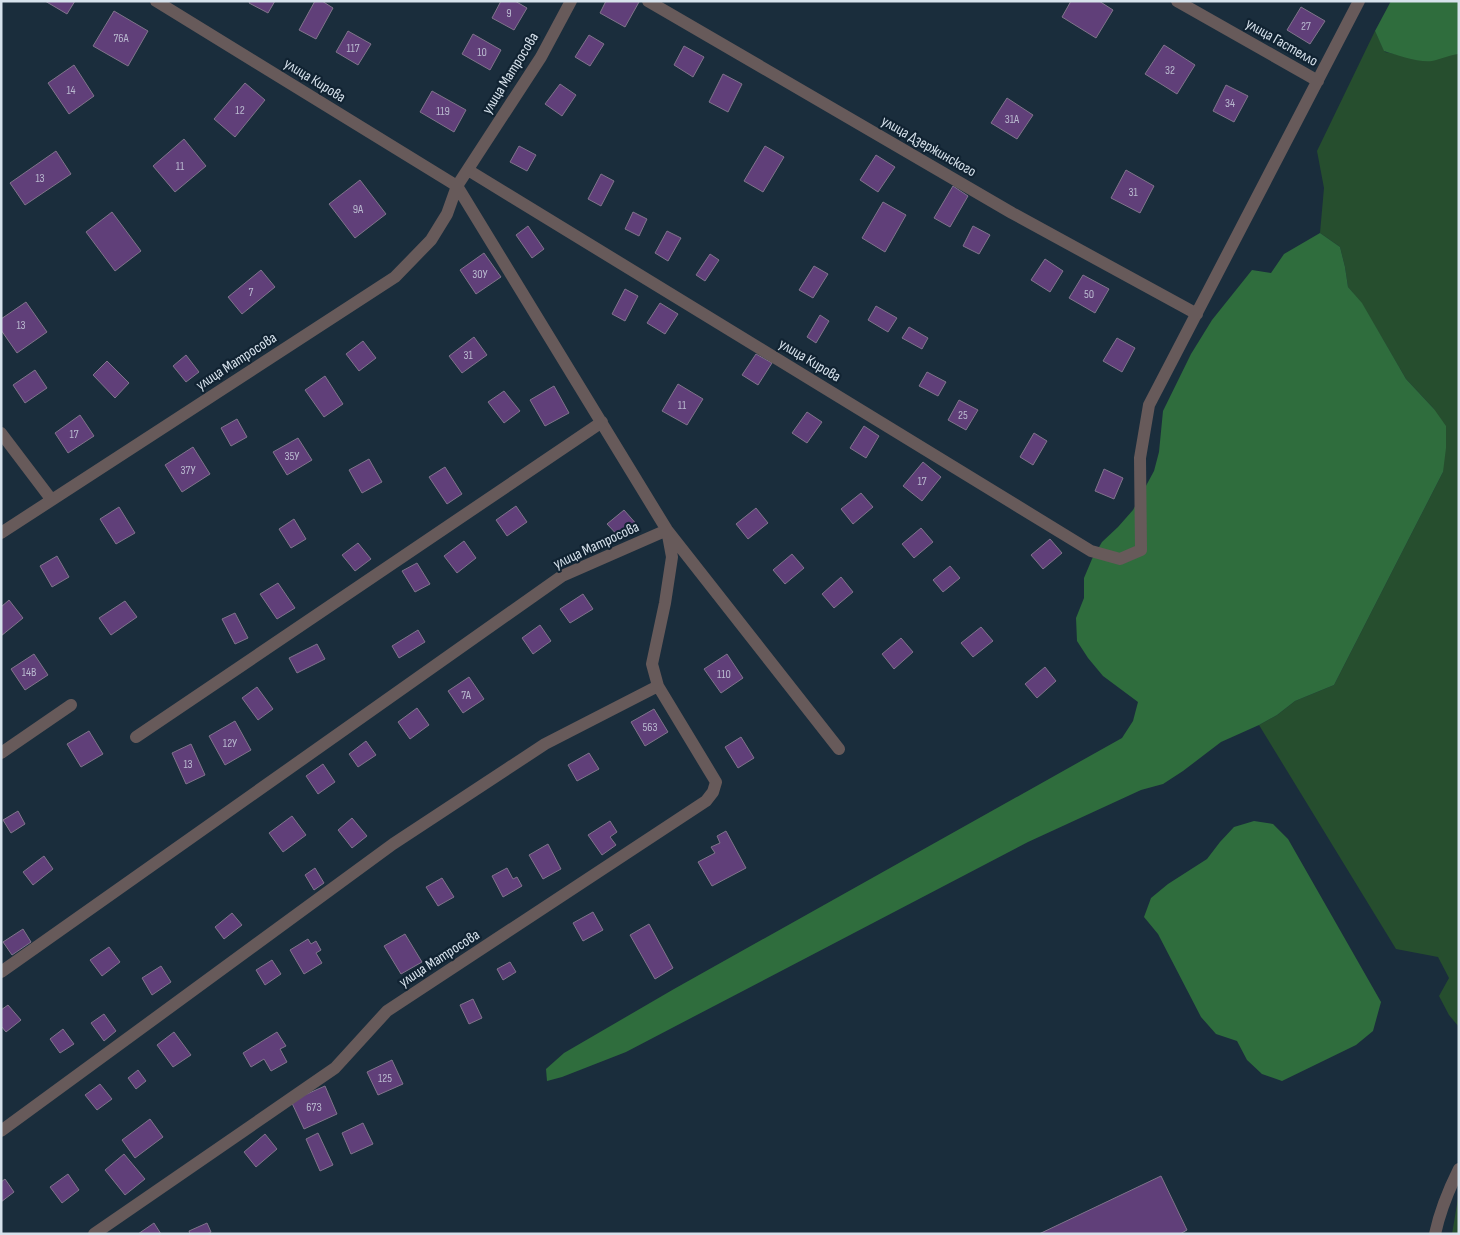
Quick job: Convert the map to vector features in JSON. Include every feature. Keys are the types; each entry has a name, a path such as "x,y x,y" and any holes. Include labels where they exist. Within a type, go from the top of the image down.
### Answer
{"street":[{"name":"улица Кирова","path":"156,1 457,186"},
{"name":"улица Матросова","path":"1,533 395,277 431,240 448,214 457,186 541,56 571,1"},
{"name":"улица Дзержинского","path":"648,1 1012,213 1197,314"},
{"name":"улица Гастелло","path":"1177,1 1318,81"},
{"path":"1197,314 1359,1"},
{"name":"улица Кирова","path":"468,170 1091,551 1120,559 1141,550 1140,458 1149,405 1197,314"},
{"name":"улица Матросова","path":"457,186 667,530 839,749"},
{"path":"136,737 602,422"},
{"path":"1,434 51,499"},
{"name":"улица Матросова","path":"94,1234 335,1068 388,1011 706,801 713,792 716,782 658,686 652,664 665,603 672,557 667,530"},
{"name":"улица Матросова","path":"1,972 562,576 667,530"},
{"path":"1,1131 393,844 545,744 658,686"},
{"path":"1,753 71,705"},
{"path":"1436,1234 1438,1219 1459,1169"}],"green space":[{"path":"1391,1 1459,1 1459,54 1432,61 1421,61 1384,51 1375,31"},
{"path":"1375,31 1385,52 1430,61 1451,54 1459,54 1459,1027 1449,1015 1439,996 1449,978 1438,957 1396,949 1259,725 1277,715 1295,701 1334,685 1443,472 1434,409 1406,379 1362,304 1348,287 1340,247 1320,233 1324,188 1317,151"},
{"path":"1320,233 1340,247 1348,287 1362,303 1406,379 1434,409 1446,426 1443,472 1334,685 1295,701 1277,715 1259,725 1221,742 1163,784 1141,790 1028,842 626,1052 547,1081 546,1069 564,1053 674,989 1122,738 1133,721 1138,702 1103,676 1077,641 1076,618 1084,598 1084,578 1102,542 1133,510 1154,471 1159,452 1163,411 1191,354 1212,320 1252,270 1271,273 1284,254"},
{"path":"1254,821 1273,824 1288,839 1381,1002 1373,1031 1356,1045 1282,1081 1262,1074 1247,1060 1237,1041 1216,1034 1201,1017 1158,934 1144,917 1151,898 1168,884 1207,859 1234,827"},
{"path":"1459,1192 1459,1234 1452,1234"}],"building":[{"path":"45,1 75,1 67,14"},
{"path":"250,1 275,1 268,13 249,3"},
{"path":"315,1 322,1 333,8 316,39 299,30"},
{"path":"501,1 515,1 527,8 514,30 492,18"},
{"path":"606,1 639,2 625,27 600,13"},
{"path":"1071,1 1099,1 1113,10 1096,38 1062,17"},
{"path":"1301,7 1325,21 1310,44 1287,30"},
{"path":"114,11 148,31 128,66 93,46"},
{"path":"348,31 371,44 358,65 336,52"},
{"path":"473,34 501,50 490,70 462,54"},
{"path":"589,35 604,44 590,66 575,57"},
{"path":"1164,45 1195,65 1177,94 1145,74"},
{"path":"684,46 704,57 693,77 674,65"},
{"path":"74,65 94,96 69,114 48,83"},
{"path":"723,74 742,84 728,112 709,102"},
{"path":"245,83 265,100 235,137 214,119"},
{"path":"560,84 576,95 562,116 545,104"},
{"path":"1226,85 1248,96 1234,122 1213,111"},
{"path":"432,91 466,110 454,132 420,112"},
{"path":"1007,98 1033,115 1017,139 991,123"},
{"path":"184,139 206,166 175,192 153,166"},
{"path":"519,146 536,155 527,171 510,162"},
{"path":"765,146 784,157 763,192 744,181"},
{"path":"56,151 71,174 25,205 10,183"},
{"path":"876,155 895,167 878,192 860,180"},
{"path":"1126,170 1154,186 1140,213 1111,198"},
{"path":"601,174 614,181 601,206 588,199"},
{"path":"360,180 386,214 355,238 329,204"},
{"path":"953,186 968,196 950,227 934,218"},
{"path":"883,202 906,215 885,252 862,238"},
{"path":"112,212 141,251 115,271 86,232"},
{"path":"633,212 647,219 639,236 625,229"},
{"path":"528,226 544,249 532,258 516,235"},
{"path":"973,226 990,235 979,254 963,246"},
{"path":"667,231 681,238 668,261 655,253"},
{"path":"484,253 501,277 476,294 460,270"},
{"path":"710,254 719,260 705,281 696,275"},
{"path":"1045,259 1063,271 1050,292 1031,280"},
{"path":"814,266 828,274 813,298 799,290"},
{"path":"261,270 275,287 242,314 228,297"},
{"path":"1083,275 1109,289 1095,313 1069,298"},
{"path":"625,289 638,296 625,321 612,314"},
{"path":"26,302 47,332 17,353 1,330 1,319"},
{"path":"660,303 678,314 665,334 647,323"},
{"path":"876,306 897,318 888,332 868,320"},
{"path":"820,315 829,321 816,343 807,337"},
{"path":"909,327 928,338 922,349 902,338"},
{"path":"474,337 487,355 462,373 449,356"},
{"path":"1117,338 1135,348 1122,372 1103,361"},
{"path":"363,341 376,358 359,371 346,354"},
{"path":"756,354 772,363 758,385 742,375"},
{"path":"186,355 199,372 186,382 173,366"},
{"path":"107,361 129,383 115,398 93,375"},
{"path":"35,370 47,388 25,403 13,385"},
{"path":"927,372 946,382 938,396 919,386"},
{"path":"325,376 343,404 324,417 305,390"},
{"path":"678,384 703,399 687,425 662,411"},
{"path":"554,386 569,413 545,426 530,400"},
{"path":"504,391 520,411 504,423 488,402"},
{"path":"959,400 978,410 966,430 948,420"},
{"path":"807,412 822,422 807,443 792,433"},
{"path":"80,415 94,436 68,453 55,433"},
{"path":"237,419 247,437 231,446 221,428"},
{"path":"864,426 879,436 866,458 850,448"},
{"path":"1034,433 1047,441 1033,465 1020,457"},
{"path":"298,438 312,460 287,475 273,452"},
{"path":"193,447 210,474 182,492 165,465"},
{"path":"369,459 382,482 362,493 349,470"},
{"path":"923,462 941,477 922,501 903,486"},
{"path":"445,467 462,494 447,504 429,477"},
{"path":"1104,469 1123,478 1114,499 1095,491"},
{"path":"861,493 873,507 853,524 841,509"},
{"path":"516,506 527,522 507,536 496,520"},
{"path":"119,507 135,533 116,544 100,519"},
{"path":"756,508 768,523 748,539 736,524"},
{"path":"624,510 638,526 622,540 607,524"},
{"path":"294,519 306,539 291,548 279,529"},
{"path":"921,528 933,542 914,558 902,544"},
{"path":"1050,539 1062,553 1043,569 1031,555"},
{"path":"464,541 476,558 457,573 444,556"},
{"path":"358,543 371,559 355,571 342,555"},
{"path":"792,554 804,568 785,584 773,570"},
{"path":"57,556 69,577 52,587 40,566"},
{"path":"417,563 430,584 415,592 402,571"},
{"path":"950,566 960,578 943,592 933,580"},
{"path":"841,577 853,592 834,608 822,594"},
{"path":"278,583 295,608 277,619 260,594"},
{"path":"583,594 593,609 570,623 560,609"},
{"path":"9,600 23,618 1,636 1,607"},
{"path":"125,601 137,617 111,635 99,618"},
{"path":"235,613 248,638 235,644 222,619"},
{"path":"540,625 551,641 533,654 522,638"},
{"path":"981,627 993,641 973,657 961,643"},
{"path":"418,630 425,642 399,658 392,646"},
{"path":"901,638 913,652 894,669 882,654"},
{"path":"317,644 325,659 297,673 289,658"},
{"path":"34,654 48,675 25,690 11,669"},
{"path":"727,654 743,678 721,693 704,669"},
{"path":"1045,667 1056,681 1037,698 1025,684"},
{"path":"469,677 484,699 463,713 448,691"},
{"path":"257,687 273,709 258,720 242,698"},
{"path":"417,708 429,725 410,739 398,722"},
{"path":"654,709 668,732 645,746 631,722"},
{"path":"235,721 251,750 225,765 209,736"},
{"path":"89,731 103,754 81,767 67,744"},
{"path":"741,737 754,758 738,768 725,747"},
{"path":"366,741 376,755 358,767 349,754"},
{"path":"191,744 205,775 186,784 172,753"},
{"path":"589,753 599,769 577,781 568,765"},
{"path":"323,764 335,782 318,794 306,776"},
{"path":"18,811 25,824 11,833 3,820"},
{"path":"292,816 306,835 283,852 269,833"},
{"path":"352,818 367,836 352,848 338,830"},
{"path":"610,821 617,832 610,837 616,845 602,855 588,835"},
{"path":"726,831 746,868 712,886 698,862 715,853 711,847 720,843 717,836"},
{"path":"548,844 561,869 543,879 529,855"},
{"path":"44,856 53,869 33,885 23,872"},
{"path":"315,868 324,883 314,890 305,875"},
{"path":"507,868 513,879 517,877 522,886 503,897 492,876"},
{"path":"442,878 454,897 438,906 426,887"},
{"path":"593,912 603,930 583,941 573,923"},
{"path":"232,913 242,925 224,939 215,927"},
{"path":"649,924 673,968 655,979 630,935"},
{"path":"23,929 31,942 12,955 3,942"},
{"path":"405,934 422,962 401,974 384,946"},
{"path":"308,939 311,944 316,941 321,950 316,953 322,963 304,974 290,950"},
{"path":"109,947 120,962 102,976 90,960"},
{"path":"272,960 281,974 265,985 256,970"},
{"path":"510,962 516,972 503,980 497,969"},
{"path":"161,966 171,982 152,995 142,978"},
{"path":"473,999 482,1018 469,1024 460,1005"},
{"path":"8,1005 21,1020 6,1032 1,1026 1,1010"},
{"path":"104,1014 116,1031 104,1041 91,1023"},
{"path":"63,1029 74,1044 60,1053 50,1039"},
{"path":"174,1032 191,1055 173,1067 157,1045"},
{"path":"277,1032 286,1046 280,1049 287,1062 271,1071 264,1059 251,1067 243,1053"},
{"path":"392,1060 403,1084 378,1095 367,1072"},
{"path":"138,1070 146,1081 136,1089 128,1078"},
{"path":"100,1084 112,1099 97,1110 85,1095"},
{"path":"325,1086 337,1114 304,1129 291,1101"},
{"path":"150,1119 163,1137 135,1158 122,1140"},
{"path":"363,1123 373,1144 351,1154 342,1133"},
{"path":"318,1133 333,1165 320,1171 306,1139"},
{"path":"265,1134 277,1149 256,1167 244,1152"},
{"path":"124,1154 145,1179 125,1195 105,1170"},
{"path":"68,1174 79,1190 62,1203 50,1187"},
{"path":"1161,1176 1187,1230 1180,1234 1039,1234"},
{"path":"5,1179 14,1192 1,1202 1,1182"},
{"path":"154,1223 161,1234 138,1234"},
{"path":"207,1223 211,1232 207,1234 190,1234 189,1231"}]}
